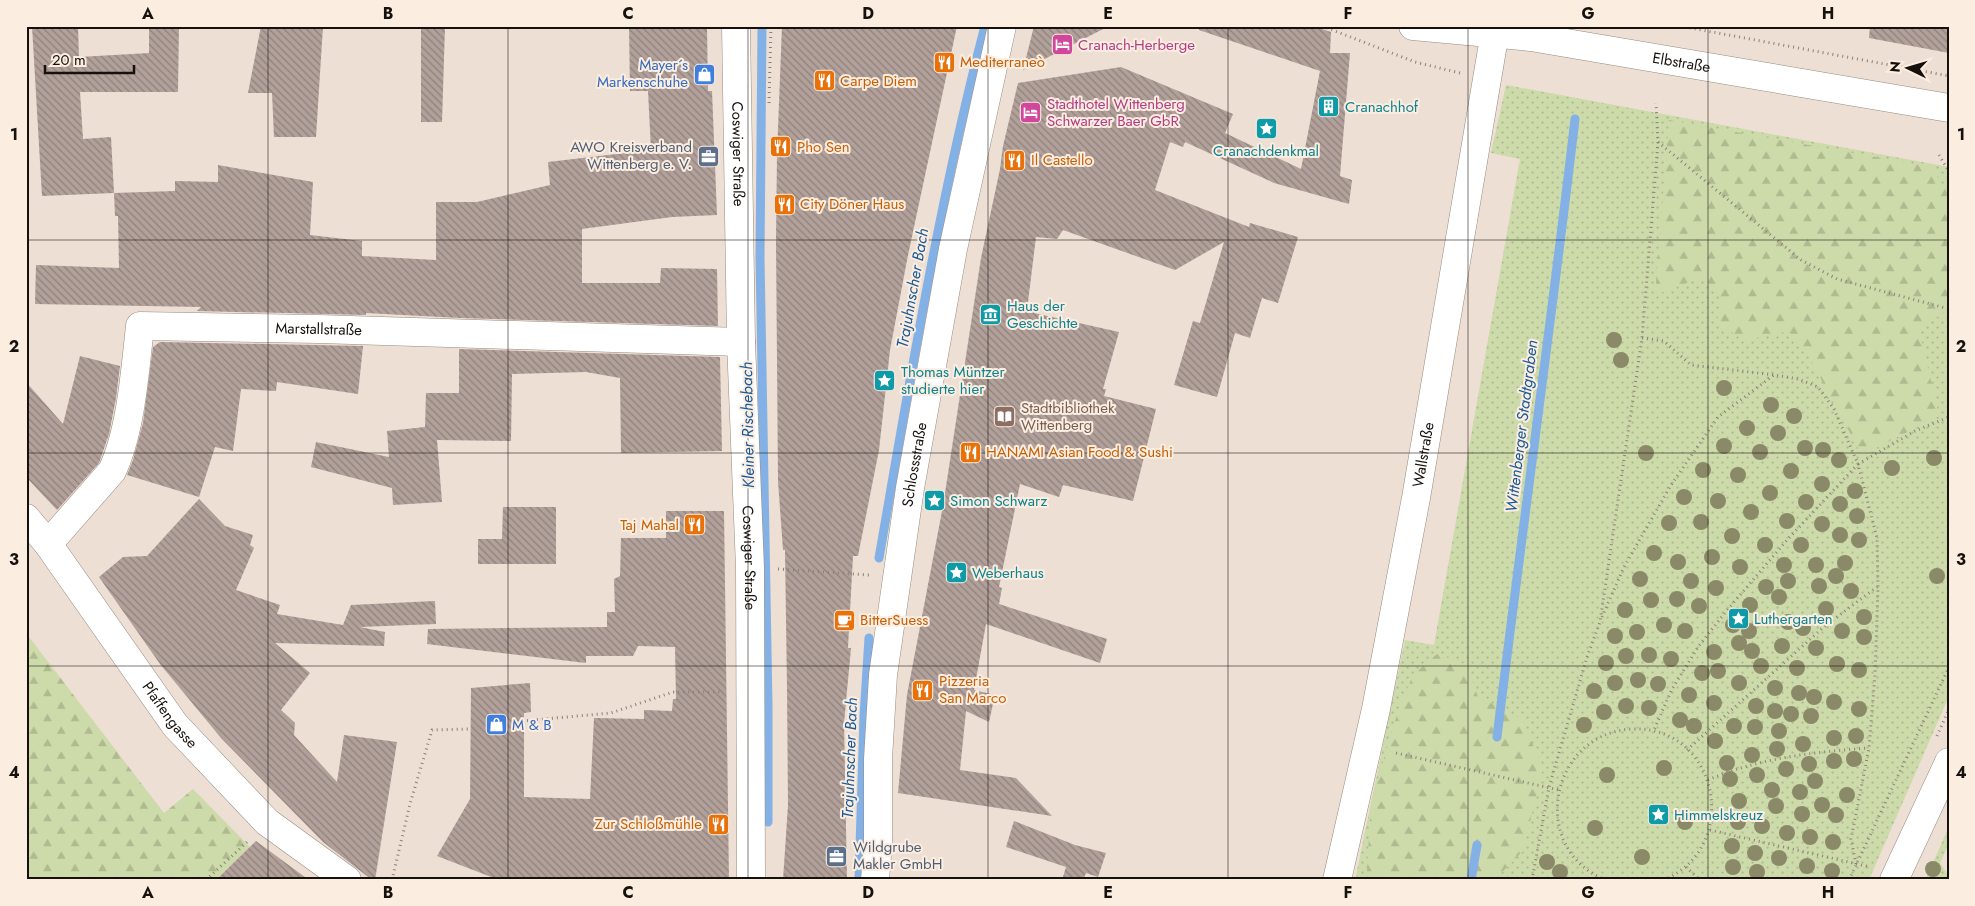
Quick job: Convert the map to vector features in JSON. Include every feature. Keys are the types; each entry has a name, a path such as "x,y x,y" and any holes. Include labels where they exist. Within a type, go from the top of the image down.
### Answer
{"street":[{"name":"Coswiger Straße","path":"736,26 741,342 750,559 752,880"},
{"name":"Schlossstraße","path":"875,880 878,843 878,759 883,675 909,497 954,240 1002,26"},
{"name":"Elbstraße","path":"1413,26 1495,30 1949,108"},
{"name":"Wallstraße","path":"1337,880 1368,746 1416,498 1495,30"},
{"name":"Marstallstraße","path":"48,544 112,471 116,463 134,377 140,326 319,329 741,342"},
{"name":"Pfaffengasse","path":"26,518 48,544 175,725 260,815 347,880"},
{"path":"1894,880 1949,762"}],"path":[{"path":"1680,26 1949,76"},
{"path":"1600,622 1642,338 1658,142 1656,103"},
{"path":"1658,142 1801,260 1838,279 1949,309"},
{"path":"1939,155 1949,172"},
{"path":"1642,338 1664,341 1691,365 1798,379 1818,388 1834,408 1858,464 1877,538 1878,587 1875,675 1869,748 1851,839 1856,864"},
{"path":"1532,880 1549,787 1588,657 1600,622 1624,567 1671,485 1718,417 1775,375"},
{"path":"1653,732 1672,689 1698,647 1788,539 1858,464 1915,431 1949,417"},
{"path":"776,569 874,575"},
{"path":"1687,750 1826,625 1878,587"},
{"path":"1849,880 1949,667"},
{"path":"522,721 611,713 673,692 751,693"},
{"path":"392,880 410,804 432,730 471,729"},
{"path":"1606,880 1596,876 1576,860 1563,839 1557,815 1558,790 1566,771 1578,754 1594,741 1613,733 1633,729 1653,732 1672,738 1698,762 1712,792 1713,808 1710,830 1702,848 1686,867 1664,880"},
{"path":"1368,746 1558,790"},
{"path":"1708,780 1732,769 1812,752 1869,748"},
{"path":"206,880 260,815"},
{"path":"1710,830 1856,864"},
{"path":"1686,867 1700,880"}],"green space":[{"path":"1506,85 1949,167 1949,696 1869,880 1355,880 1405,640 1434,645 1520,159 1491,153"},
{"path":"1669,120 1931,167 1949,194 1949,309 1919,329 1939,416 1862,455 1808,355 1788,331 1746,340 1717,324 1721,291 1700,278 1655,295"},
{"path":"26,633 164,813 193,789 250,847 216,880 26,880"},
{"path":"1437,654 1467,665 1478,697 1522,719 1543,768 1523,851 1494,880 1378,880 1367,871 1371,802 1399,708 1413,675"},
{"path":"1949,826 1949,843 1940,863 1949,876 1949,880 1926,879"}],"building":[{"path":"32,26 78,26 79,57 149,53 149,26 179,26 178,92 80,92 83,139 111,137 114,193 42,196"},
{"path":"261,26 323,26 316,137 274,137 272,93 248,93"},
{"path":"421,26 445,26 442,122 421,122"},
{"path":"629,26 707,26 708,91 712,91 717,215 672,217 582,229 582,283 660,283 661,268 717,269 718,326 460,318 366,313 366,315 197,311 201,307 35,304 36,265 119,268 118,216 115,216 114,193 175,191 175,181 218,182 218,165 313,182 310,235 362,241 362,256 436,260 436,202 477,202 550,185 548,162 651,150 648,91 630,91"},
{"path":"782,26 957,26 908,255 890,350 879,450 858,556 853,556 848,648 851,648 844,723 847,880 783,880 788,805 787,688 785,550 783,550 778,481 776,241"},
{"path":"1034,26 1109,26 1023,70"},
{"path":"1200,26 1313,26 1331,32 1330,53 1350,53 1340,176 1352,180 1349,204 1274,183 1185,142 1183,147 1170,142 1155,190 1249,227 1250,223 1298,237 1278,303 1262,298 1250,338 1235,333 1217,397 1174,385 1193,321 1200,323 1224,242 1175,270 1063,230 1057,239 1036,237 1027,310 1034,310 1034,313 1119,332 1103,389 1106,389 1104,396 1156,409 1133,501 1063,485 1059,497 1020,484 999,587 1002,588 999,604 1107,639 1100,663 986,624 974,690 995,695 989,722 966,711 960,770 1016,778 1052,816 898,793 907,695 943,506 981,258 1003,146 1018,83 1121,67 1233,114 1225,133 1301,169 1320,71 1199,30"},
{"path":"1870,26 1949,26 1949,53 1869,38"},
{"path":"160,342 363,346 358,394 277,382 276,391 241,389 233,451 215,447 199,497 127,475 143,423 153,347"},
{"path":"459,349 720,357 722,451 621,453 620,378 586,372 512,374 511,441 437,440 442,502 393,505 392,488 311,467 316,442 389,457 387,431 425,427 426,393 459,393"},
{"path":"80,356 120,366 116,398 109,434 99,463 57,510 26,477 26,382 63,424"},
{"path":"199,499 225,526 253,535 250,545 254,548 236,590 280,605 277,614 343,625 351,605 435,601 436,624 360,627 385,632 384,646 275,643 310,673 281,710 295,723 294,735 337,782 344,735 397,742 375,880 372,880 323,842 221,738 160,664 99,577 123,557 147,556"},
{"path":"503,507 556,507 556,564 478,564 478,539 502,539"},
{"path":"666,511 724,511 729,880 499,880 437,856 470,799 471,688 530,683 531,712 524,713 524,797 590,799 594,718 644,719 644,710 672,711 673,699 676,699 675,647 638,646 633,656 586,656 586,663 427,644 428,629 607,627 607,612 615,612 614,579 620,576 621,538 666,538"},
{"path":"1014,821 1075,845 1106,853 1098,877 1086,873 1083,880 1062,880 1066,867 1006,847"},
{"path":"256,841 309,880 216,880"}],"waterway":[{"name":"Kleiner Rischebach","path":"762,26 760,258 768,706 768,822"},
{"name":"Trajuhnscher Bach","path":"879,558 939,225 985,26"},
{"name":"Wittenberger Stadtgraben","path":"1497,737 1575,119"},
{"name":"Trajuhnscher Bach","path":"859,880 864,716 869,638"},
{"name":"Wittenberger Stadtgraben","path":"1471,880 1477,845"}],"place":[{"name":"Cranach-Herberge","path":"1062,45"},
{"name":"Mediterraneò","path":"944,62"},
{"name":"Mayer´s Markenschuhe","path":"704,74"},
{"name":"Carpe Diem","path":"824,81"},
{"name":"Cranachhof","path":"1329,107"},
{"name":"Stadthotel Wittenberg Schwarzer Baer GbR","path":"1031,113"},
{"name":"Cranachdenkmal","path":"1266,128"},
{"name":"Pho Sen","path":"781,147"},
{"name":"AWO Kreisverband Wittenberg e. V.","path":"708,156"},
{"name":"Il Castello","path":"1015,160"},
{"name":"City Döner Haus","path":"784,204"},
{"name":"Haus der Geschichte","path":"991,315"},
{"name":"Thomas Müntzer studierte hier","path":"885,381"},
{"name":"Stadtbibliothek Wittenberg","path":"1005,417"},
{"name":"HANAMI Asian Food & Sushi","path":"970,452"},
{"name":"Simon Schwarz","path":"934,501"},
{"name":"Taj Mahal","path":"695,525"},
{"name":"Weberhaus","path":"956,573"},
{"name":"Luthergarten","path":"1738,619"},
{"name":"BitterSuess","path":"844,620"},
{"name":"Pizzeria San Marco","path":"923,690"},
{"name":"M & B","path":"496,725"},
{"name":"Himmelskreuz","path":"1658,815"},
{"name":"Zur Schloßmühle","path":"718,824"},
{"name":"Wildgrube Makler GmbH","path":"837,856"}]}
